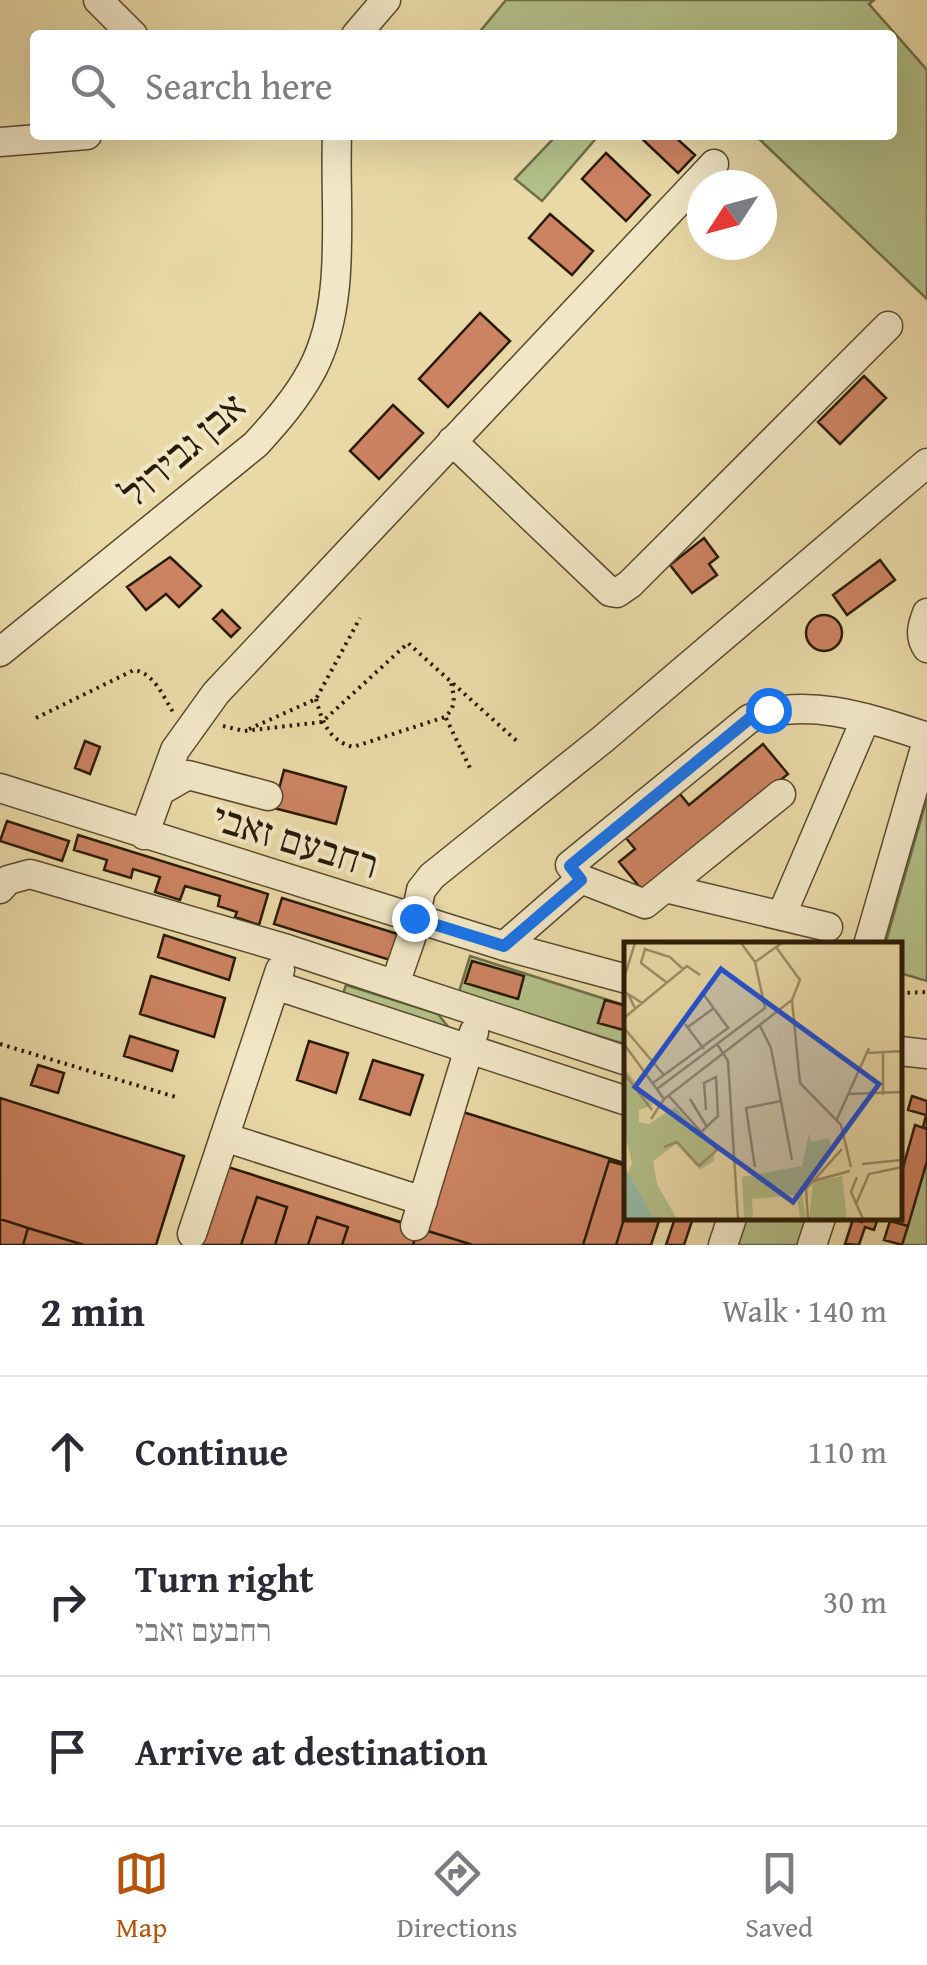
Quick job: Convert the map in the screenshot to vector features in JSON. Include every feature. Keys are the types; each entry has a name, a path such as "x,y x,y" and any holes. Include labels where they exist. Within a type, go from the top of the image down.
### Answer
{"street":[{"path":"98,0 128,30"},
{"path":"360,30 386,0"},
{"path":"0,142 30,140"},
{"name":"אבן גבירול","path":"0,652 256,444 288,408 313,368 328,324 336,278 337,140"},
{"path":"144,834 175,750 216,693 714,164"},
{"path":"452,441 610,592 617,594 888,326"},
{"path":"396,984 421,890 444,866 604,739 927,463"},
{"path":"927,613 922,641 927,648"},
{"path":"781,794 645,904 581,880 570,866 749,719 768,710 796,708 866,718 927,739 869,942"},
{"path":"782,914 866,718"},
{"path":"160,791 188,776 268,796"},
{"name":"רחבעם זאבי","path":"0,788 504,946 624,978"},
{"path":"0,889 8,880 30,874 287,949 624,1060"},
{"path":"504,946 581,880"},
{"path":"664,888 828,926"},
{"path":"192,1234 287,949"},
{"path":"276,985 624,1099"},
{"path":"224,1138 419,1214 480,1012"},
{"path":"541,1074 552,1036"},
{"path":"902,1051 927,1054"},
{"path":"723,1245 731,1220"},
{"path":"812,1245 820,1220"}],"path":[{"path":"360,618 316,699 244,730 322,722 408,643 519,742"},
{"path":"36,718 126,672 142,671 159,688 186,732"},
{"path":"316,699 322,722 340,743 353,746 445,717 453,710 455,699 451,682"},
{"path":"445,717 470,768"},
{"path":"902,993 927,992"},
{"path":"0,1044 179,1098"}],"green space":[{"path":"506,0 874,0 869,4 892,30 481,30"},
{"path":"897,36 927,70 927,299 760,140 897,140"},
{"path":"552,140 595,140 542,201 515,179"},
{"path":"927,798 927,981 902,974 902,942 886,942"},
{"path":"470,956 624,1005 624,1044 459,992"},
{"path":"346,985 438,1014 453,1033 342,997"},
{"path":"927,1161 927,1245 902,1245"},
{"path":"739,1220 810,1220 803,1245 732,1245"}],"building":[{"path":"643,140 678,140 695,155 678,173"},
{"path":"606,153 650,195 626,221 582,179"},
{"path":"550,214 593,251 572,275 529,238"},
{"path":"480,313 510,341 448,407 419,379"},
{"path":"864,376 886,398 840,444 818,422"},
{"path":"393,405 423,433 379,479 350,451"},
{"path":"704,538 718,557 709,564 717,575 692,593 670,565"},
{"path":"170,557 201,586 179,607 166,594 146,610 127,587"},
{"path":"880,560 895,580 847,615 833,595"},
{"path":"222,610 240,628 231,637 213,619"},
{"path":"824,615 837,620 842,633 837,646 824,651 811,646 806,633 811,620"},
{"path":"85,741 100,747 90,774 75,768"},
{"path":"763,744 788,774 643,891 619,862 635,849 626,838 680,794 689,805"},
{"path":"284,770 346,787 336,824 274,808"},
{"path":"7,821 69,841 62,861 0,841"},
{"path":"78,835 268,894 259,925 218,906 220,896 185,886 180,900 155,892 160,877 133,869 131,878 104,870 107,860 74,850"},
{"path":"282,898 398,934 390,960 274,924"},
{"path":"164,935 235,958 229,980 158,957"},
{"path":"472,961 524,976 518,999 465,983"},
{"path":"151,976 225,998 214,1037 140,1014"},
{"path":"605,1000 624,1005 624,1030 598,1023"},
{"path":"130,1036 178,1051 172,1071 124,1056"},
{"path":"309,1041 348,1053 336,1093 297,1080"},
{"path":"373,1060 423,1075 410,1115 360,1099"},
{"path":"38,1065 64,1073 58,1093 31,1085"},
{"path":"912,1096 927,1101 927,1129 923,1127 926,1115 908,1110"},
{"path":"0,1098 184,1156 156,1245 0,1245"},
{"path":"463,1112 624,1163 624,1220 659,1220 651,1245 200,1245 225,1166 426,1230"},
{"path":"915,1125 927,1129 927,1161 908,1226 887,1220 902,1220 902,1171"},
{"path":"609,1161 624,1165 624,1219 616,1245 583,1245"},
{"path":"225,1166 418,1228 413,1245 200,1245"},
{"path":"257,1197 287,1207 275,1245 241,1245"},
{"path":"317,1217 348,1227 342,1245 308,1245"},
{"path":"0,1219 28,1228 84,1245 0,1245"},
{"path":"0,1219 28,1228 23,1245 0,1245"},
{"path":"674,1220 692,1220 684,1245 666,1245"},
{"path":"853,1220 877,1220 874,1230 865,1227 859,1245 845,1244"},
{"path":"890,1221 908,1226 902,1245 884,1240"},
{"path":"418,1228 473,1245 413,1245"}],"route":[{"path":"414,918 504,946 581,880 570,866 749,719 768,710"}]}
